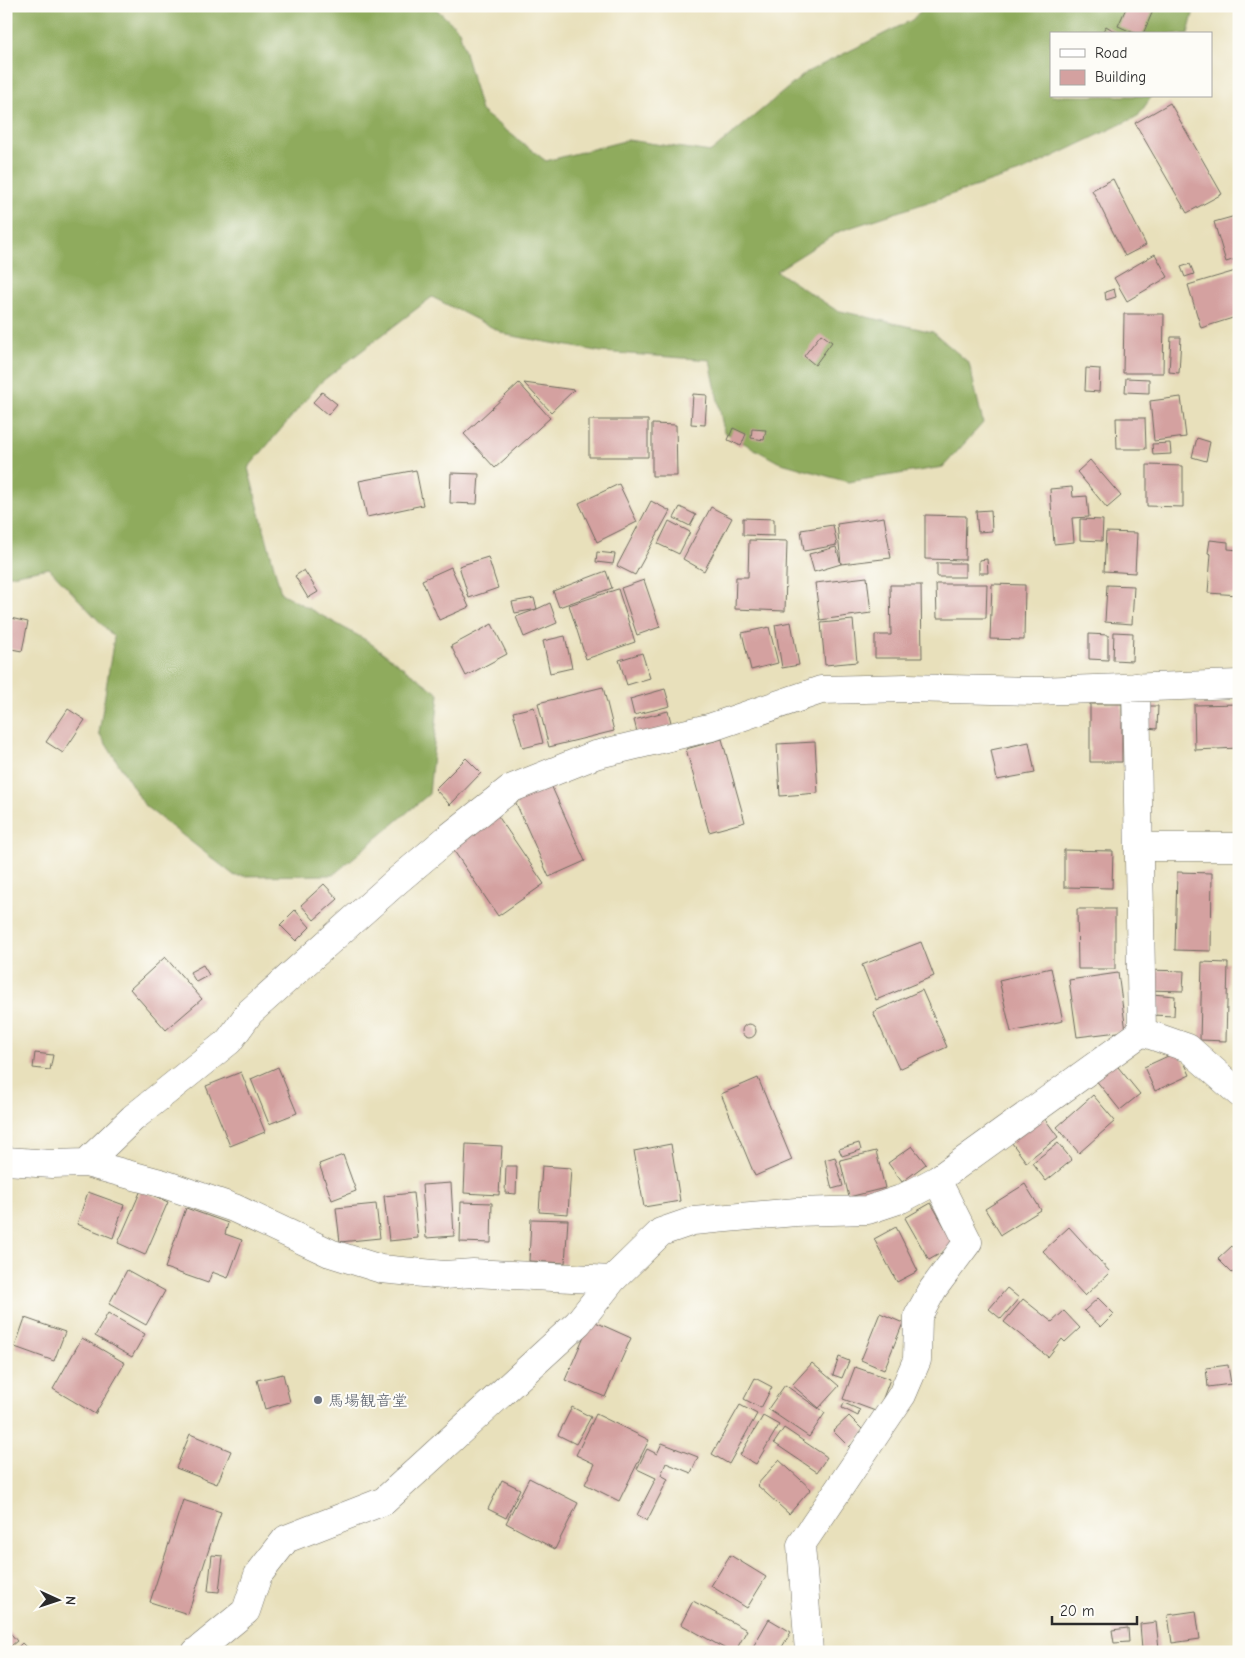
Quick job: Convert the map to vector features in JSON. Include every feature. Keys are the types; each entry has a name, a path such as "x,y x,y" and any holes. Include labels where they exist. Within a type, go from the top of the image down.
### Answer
{"street":[{"path":"86,1163 133,1118 229,1041 250,1012 390,887 510,789 595,755 712,727 821,690 907,688 1036,691 1239,684"},
{"path":"1136,687 1142,1032"},
{"path":"1139,847 1239,847"},
{"path":"1142,1032 1188,1048 1239,1093"},
{"path":"196,1652 246,1611 258,1575 286,1539 384,1501 578,1323 612,1280 661,1232 693,1221 796,1212 868,1210 900,1198 937,1180 1142,1032"},
{"path":"6,1161 52,1164 86,1163 164,1184 234,1208 330,1253 381,1269 444,1275 473,1273 612,1280"},
{"path":"809,1652 801,1544 902,1395 917,1360 918,1316 933,1288 968,1242 937,1180"}],"green space":[{"path":"6,6 433,6 459,30 481,111 546,161 628,140 711,152 807,72 912,20 925,6 1195,6 1188,32 1050,32 1050,98 1151,98 1138,116 1023,171 840,231 776,271 836,310 933,332 969,363 983,423 943,467 848,482 778,462 724,432 710,360 602,352 507,335 432,297 321,382 248,468 281,593 366,640 439,694 429,794 333,875 235,876 145,806 99,733 114,637 49,568 6,576"}],"building":[{"path":"1127,6 1155,6 1144,32 1132,32 1118,26"},
{"path":"1106,26 1116,32 1102,32"},
{"path":"1170,103 1222,194 1187,213 1135,123"},
{"path":"1113,179 1146,245 1125,256 1092,190"},
{"path":"1239,215 1239,258 1226,262 1214,222"},
{"path":"1155,254 1168,277 1127,301 1114,278"},
{"path":"1190,264 1194,274 1185,277 1181,267"},
{"path":"1239,270 1239,316 1201,328 1188,285"},
{"path":"1114,289 1116,297 1106,300 1105,292"},
{"path":"1124,314 1164,314 1163,373 1123,373"},
{"path":"821,334 832,342 815,365 804,356"},
{"path":"1171,337 1181,337 1179,373 1169,372"},
{"path":"1086,368 1100,369 1099,392 1085,391"},
{"path":"1126,378 1149,379 1149,393 1125,392"},
{"path":"519,383 550,418 495,468 464,434"},
{"path":"524,383 574,390 551,412"},
{"path":"322,392 337,404 328,415 313,402"},
{"path":"693,394 707,395 705,425 691,424"},
{"path":"1181,397 1186,437 1154,441 1150,401"},
{"path":"1116,418 1145,418 1146,449 1117,449"},
{"path":"589,420 648,420 648,457 589,457"},
{"path":"652,424 676,425 677,476 652,476"},
{"path":"733,428 746,434 741,446 728,440"},
{"path":"752,429 766,430 764,440 751,438"},
{"path":"1197,438 1210,442 1206,461 1192,457"},
{"path":"1170,443 1171,454 1153,455 1152,444"},
{"path":"1090,460 1121,496 1107,508 1077,472"},
{"path":"1147,465 1183,466 1183,507 1147,506"},
{"path":"416,470 423,505 367,517 359,481"},
{"path":"451,473 479,474 477,504 450,503"},
{"path":"619,484 637,522 597,542 579,503"},
{"path":"1072,487 1073,497 1087,496 1089,517 1072,518 1074,542 1054,544 1050,489"},
{"path":"651,501 670,511 635,575 617,566"},
{"path":"680,507 696,515 690,526 674,518"},
{"path":"711,507 732,518 704,571 683,559"},
{"path":"991,510 992,531 978,532 976,511"},
{"path":"925,515 966,516 965,560 925,559"},
{"path":"884,517 891,558 841,564 837,524"},
{"path":"743,518 774,519 774,536 743,535"},
{"path":"1080,519 1103,520 1102,541 1080,540"},
{"path":"669,521 690,532 679,554 658,544"},
{"path":"833,525 837,545 804,551 801,530"},
{"path":"1106,532 1137,533 1135,573 1104,571"},
{"path":"749,540 787,541 785,611 735,609 736,577 748,577"},
{"path":"1210,540 1228,542 1228,549 1239,550 1239,595 1208,593 1211,554 1208,553"},
{"path":"836,547 841,564 814,572 809,554"},
{"path":"597,552 615,554 613,564 596,562"},
{"path":"488,557 498,588 469,598 459,566"},
{"path":"987,559 988,573 979,573 979,560"},
{"path":"937,563 965,563 965,577 937,577"},
{"path":"451,567 469,607 439,620 422,580"},
{"path":"304,570 318,592 308,598 295,576"},
{"path":"606,571 612,588 559,607 553,591"},
{"path":"867,577 871,613 820,620 815,583"},
{"path":"644,580 660,627 637,635 621,588"},
{"path":"936,584 987,584 986,618 937,618"},
{"path":"992,584 1025,585 1024,640 990,639"},
{"path":"890,585 921,585 922,658 875,658 875,635 891,635"},
{"path":"1107,585 1134,586 1132,624 1105,622"},
{"path":"618,589 635,642 586,659 569,605"},
{"path":"534,598 537,609 515,613 512,602"},
{"path":"550,603 557,623 524,637 516,617"},
{"path":"6,617 28,622 22,651 6,648"},
{"path":"853,620 857,662 825,665 821,623"},
{"path":"791,622 799,665 782,668 775,625"},
{"path":"492,624 507,654 466,676 451,646"},
{"path":"769,627 778,663 751,670 742,633"},
{"path":"1114,632 1133,633 1132,661 1113,660"},
{"path":"1089,634 1108,635 1108,660 1089,659"},
{"path":"565,636 572,668 550,673 543,641"},
{"path":"642,653 650,678 627,685 619,660"},
{"path":"603,687 614,731 549,747 538,703"},
{"path":"665,689 670,706 634,715 630,699"},
{"path":"1090,704 1122,704 1122,762 1090,762"},
{"path":"1239,704 1239,748 1195,750 1194,705"},
{"path":"1147,706 1158,706 1157,729 1147,728"},
{"path":"534,707 543,743 523,748 513,712"},
{"path":"68,709 85,720 63,753 46,742"},
{"path":"668,711 672,726 638,736 634,720"},
{"path":"722,739 745,822 709,832 686,749"},
{"path":"815,742 818,793 780,796 777,744"},
{"path":"1029,742 1035,773 997,780 991,750"},
{"path":"466,758 481,773 450,805 435,789"},
{"path":"551,785 585,861 549,877 515,801"},
{"path":"498,816 544,884 498,916 452,848"},
{"path":"1064,850 1113,851 1112,888 1064,887"},
{"path":"1177,872 1212,873 1211,951 1175,950"},
{"path":"324,884 338,899 314,920 301,905"},
{"path":"1077,909 1115,909 1115,969 1078,969"},
{"path":"295,910 310,927 296,941 280,925"},
{"path":"921,942 934,976 876,1000 862,965"},
{"path":"165,957 202,999 166,1030 130,989"},
{"path":"1202,962 1228,963 1226,1041 1200,1040"},
{"path":"203,965 209,975 196,982 190,972"},
{"path":"1051,968 1063,1021 1011,1032 999,980"},
{"path":"1148,970 1184,971 1183,991 1147,990"},
{"path":"1118,973 1126,1031 1077,1037 1069,980"},
{"path":"922,990 947,1047 899,1069 873,1012"},
{"path":"1152,994 1175,996 1174,1016 1151,1015"},
{"path":"749,1024 754,1026 756,1031 754,1036 749,1038 744,1036 742,1031 744,1026"},
{"path":"1179,1051 1190,1075 1155,1091 1144,1067"},
{"path":"35,1053 53,1055 50,1070 33,1068"},
{"path":"1114,1062 1140,1094 1120,1110 1095,1079"},
{"path":"278,1067 297,1113 269,1124 251,1079"},
{"path":"241,1072 265,1132 230,1146 206,1086"},
{"path":"758,1078 792,1160 755,1176 721,1094"},
{"path":"1093,1095 1115,1121 1079,1153 1057,1127"},
{"path":"1042,1115 1058,1137 1026,1162 1009,1139"},
{"path":"859,1143 861,1150 842,1156 839,1149"},
{"path":"1058,1143 1072,1160 1046,1181 1032,1163"},
{"path":"466,1144 502,1146 499,1195 464,1193"},
{"path":"671,1144 680,1201 644,1207 634,1151"},
{"path":"912,1146 926,1164 902,1182 888,1163"},
{"path":"876,1151 885,1188 849,1197 840,1160"},
{"path":"343,1155 356,1191 332,1200 319,1164"},
{"path":"835,1157 843,1186 832,1189 825,1160"},
{"path":"506,1166 517,1166 516,1194 505,1193"},
{"path":"542,1166 571,1168 568,1214 539,1212"},
{"path":"451,1183 454,1236 426,1238 422,1185"},
{"path":"1025,1184 1041,1210 1001,1235 985,1209"},
{"path":"141,1190 168,1202 145,1255 118,1243"},
{"path":"88,1192 124,1205 113,1238 77,1224"},
{"path":"413,1193 418,1238 389,1241 384,1196"},
{"path":"461,1202 492,1203 491,1243 460,1242"},
{"path":"931,1203 955,1245 929,1260 905,1218"},
{"path":"376,1204 380,1238 340,1242 336,1208"},
{"path":"186,1208 228,1223 225,1234 242,1240 228,1278 212,1272 208,1283 165,1268"},
{"path":"531,1219 568,1220 565,1263 529,1261"},
{"path":"896,1227 918,1271 897,1282 874,1239"},
{"path":"1069,1227 1110,1272 1085,1296 1043,1251"},
{"path":"1232,1246 1239,1253 1239,1267 1232,1273 1218,1259"},
{"path":"127,1270 165,1291 146,1325 109,1304"},
{"path":"1007,1288 1019,1298 1001,1319 989,1309"},
{"path":"1098,1298 1114,1314 1101,1327 1084,1311"},
{"path":"1023,1299 1052,1322 1064,1311 1080,1328 1065,1342 1062,1339 1048,1357 1004,1322"},
{"path":"108,1313 145,1334 132,1357 95,1336"},
{"path":"880,1313 903,1323 884,1370 861,1360"},
{"path":"25,1318 65,1332 54,1361 15,1347"},
{"path":"591,1320 631,1338 605,1397 565,1380"},
{"path":"82,1338 125,1363 95,1414 53,1389"},
{"path":"839,1357 849,1361 842,1378 833,1375"},
{"path":"812,1363 839,1386 819,1408 792,1385"},
{"path":"1228,1365 1231,1384 1208,1387 1206,1368"},
{"path":"855,1367 890,1379 878,1412 843,1399"},
{"path":"283,1374 290,1402 265,1409 257,1380"},
{"path":"755,1378 772,1387 761,1408 744,1399"},
{"path":"785,1385 825,1413 809,1437 768,1409"},
{"path":"844,1403 860,1410 858,1416 842,1408"},
{"path":"740,1405 757,1414 729,1464 712,1454"},
{"path":"572,1407 591,1417 576,1444 558,1435"},
{"path":"596,1414 649,1440 619,1501 585,1484 595,1464 576,1455"},
{"path":"763,1416 779,1425 756,1464 740,1455"},
{"path":"849,1416 865,1432 849,1447 833,1431"},
{"path":"784,1428 827,1457 817,1472 774,1443"},
{"path":"190,1434 231,1451 217,1484 176,1468"},
{"path":"662,1443 698,1457 691,1473 666,1463 661,1475 668,1479 647,1521 637,1515 656,1478 637,1469 647,1449 657,1454"},
{"path":"779,1460 811,1489 789,1514 757,1485"},
{"path":"529,1478 578,1503 555,1549 506,1523"},
{"path":"502,1480 520,1489 506,1518 488,1509"},
{"path":"183,1500 221,1512 188,1614 150,1602"},
{"path":"212,1555 223,1556 219,1592 208,1591"},
{"path":"730,1555 766,1577 747,1608 711,1586"},
{"path":"693,1601 747,1630 735,1652 731,1652 681,1624"},
{"path":"1196,1611 1200,1639 1172,1643 1168,1615"},
{"path":"769,1619 791,1632 779,1652 750,1652"},
{"path":"1156,1622 1159,1648 1142,1650 1140,1624"},
{"path":"6,1628 17,1641 6,1650"},
{"path":"1128,1628 1129,1642 1114,1643 1112,1630"},
{"path":"22,1643 31,1652 13,1652"}],"place":[{"name":"馬場観音堂","path":"318,1400"}]}
